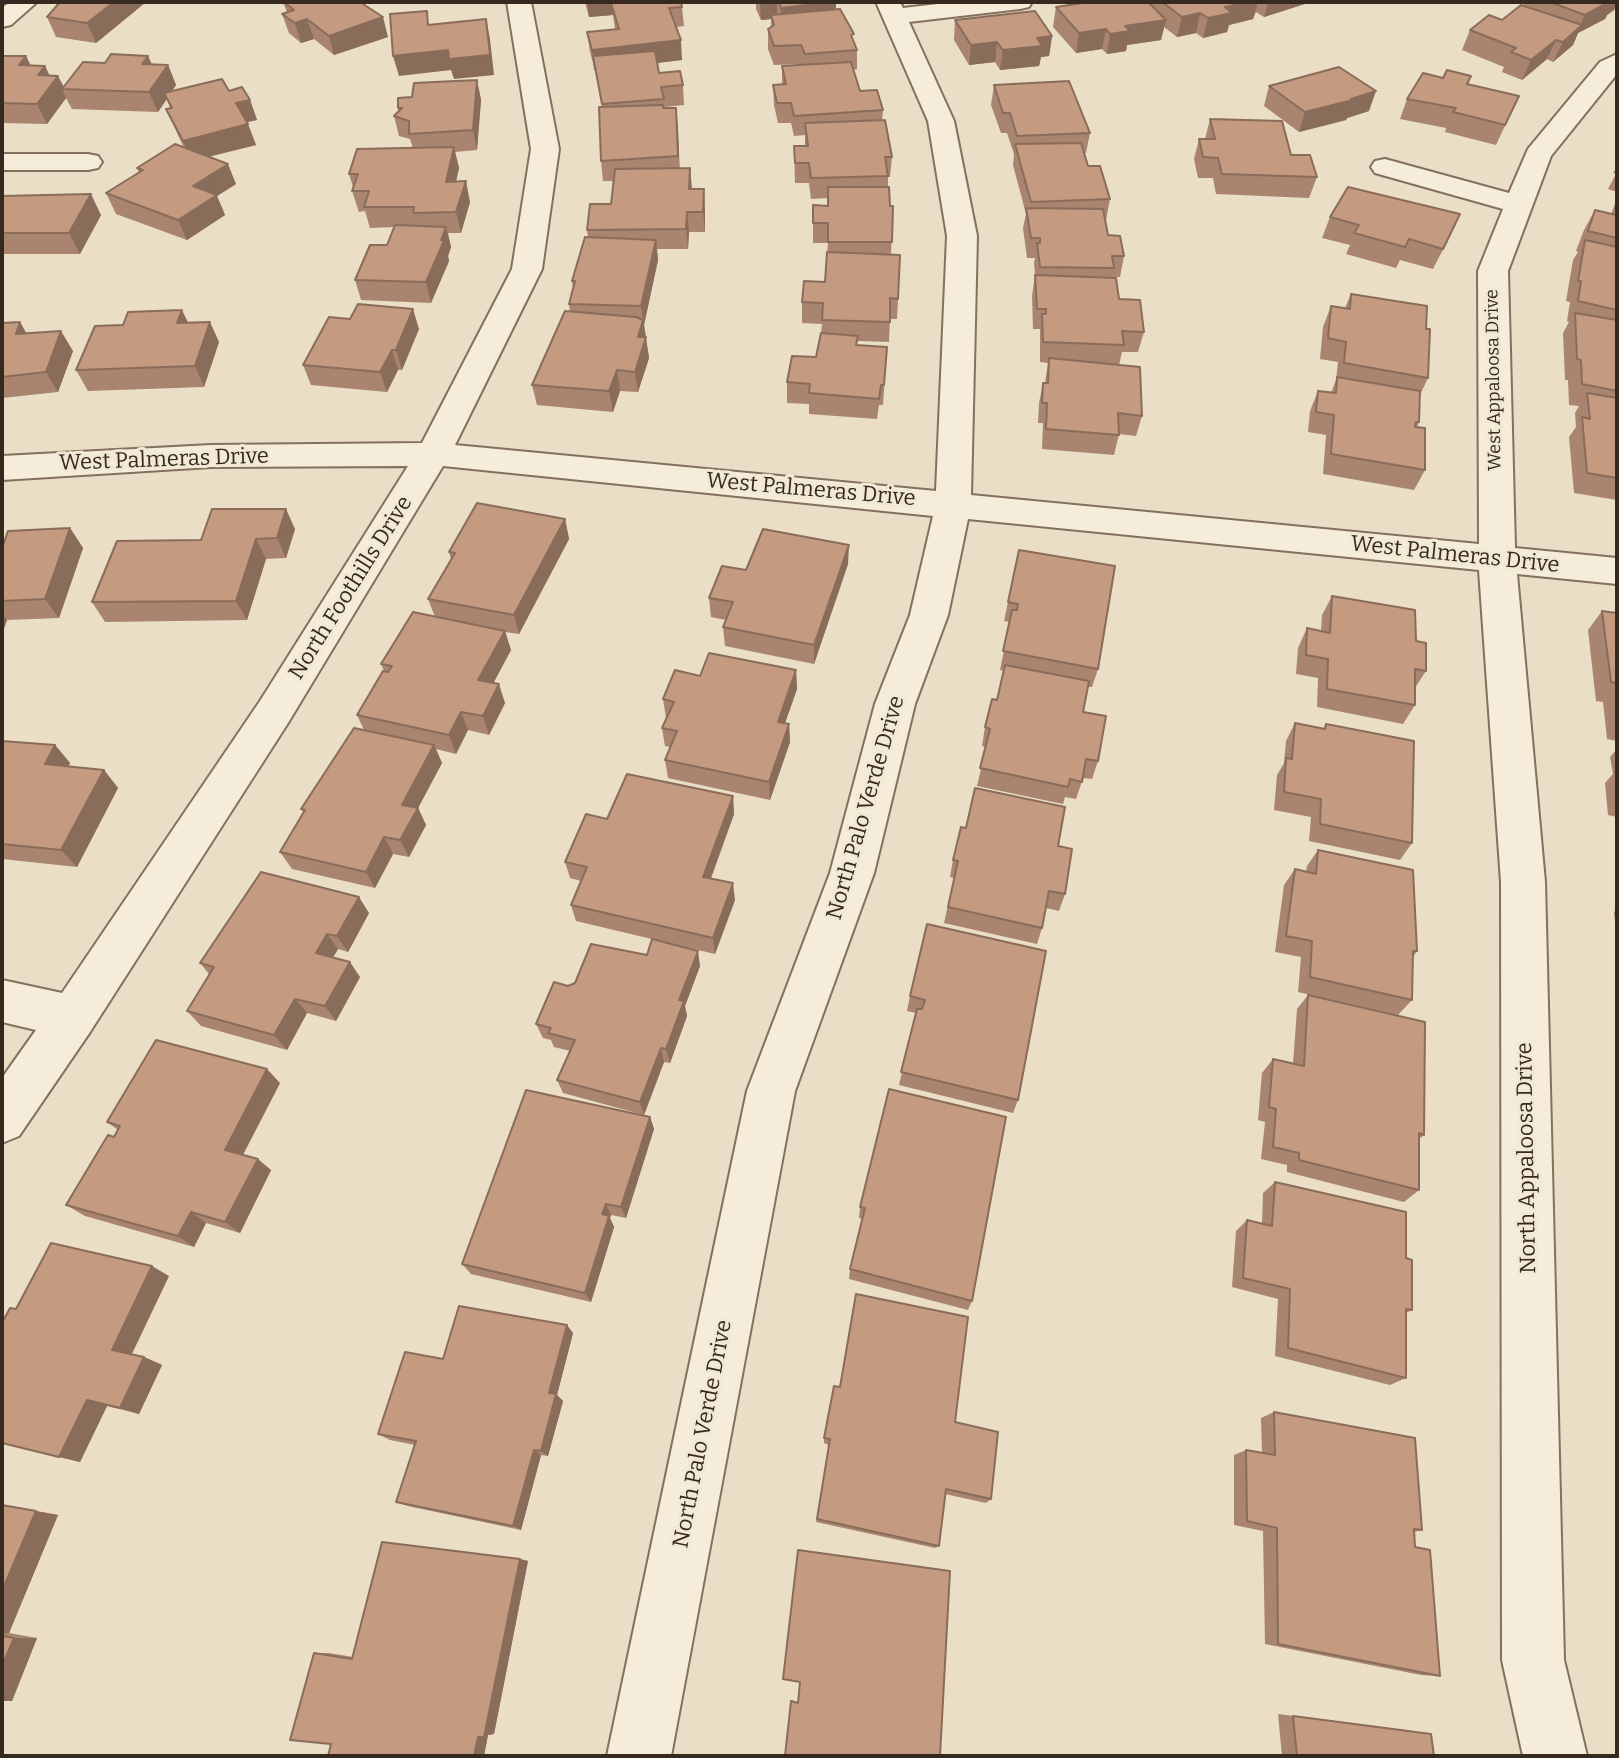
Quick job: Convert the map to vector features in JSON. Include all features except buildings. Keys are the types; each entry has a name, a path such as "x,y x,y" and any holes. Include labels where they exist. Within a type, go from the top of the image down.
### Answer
{"street":[{"path":"2,20 23,2"},
{"name":"North Foothills Drive","path":"2,1119 274,712 433,454 527,269 545,149 519,2"},
{"path":"892,9 1020,2"},
{"name":"North Palo Verde Drive","path":"639,1756 771,1091 852,873 895,704 929,615 953,504 962,236 941,121 892,9"},
{"name":"West Appaloosa Drive","path":"1497,560 1493,271 1538,155 1609,67 1617,62"},
{"path":"2,162 88,162"},
{"path":"1385,167 1518,204"},
{"name":"West Palmeras Drive","path":"2,468 211,456 433,454 1617,571"},
{"name":"North Appaloosa Drive","path":"1497,560 1523,882 1533,1660 1555,1756"},
{"path":"2,1001 73,1017"}]}
